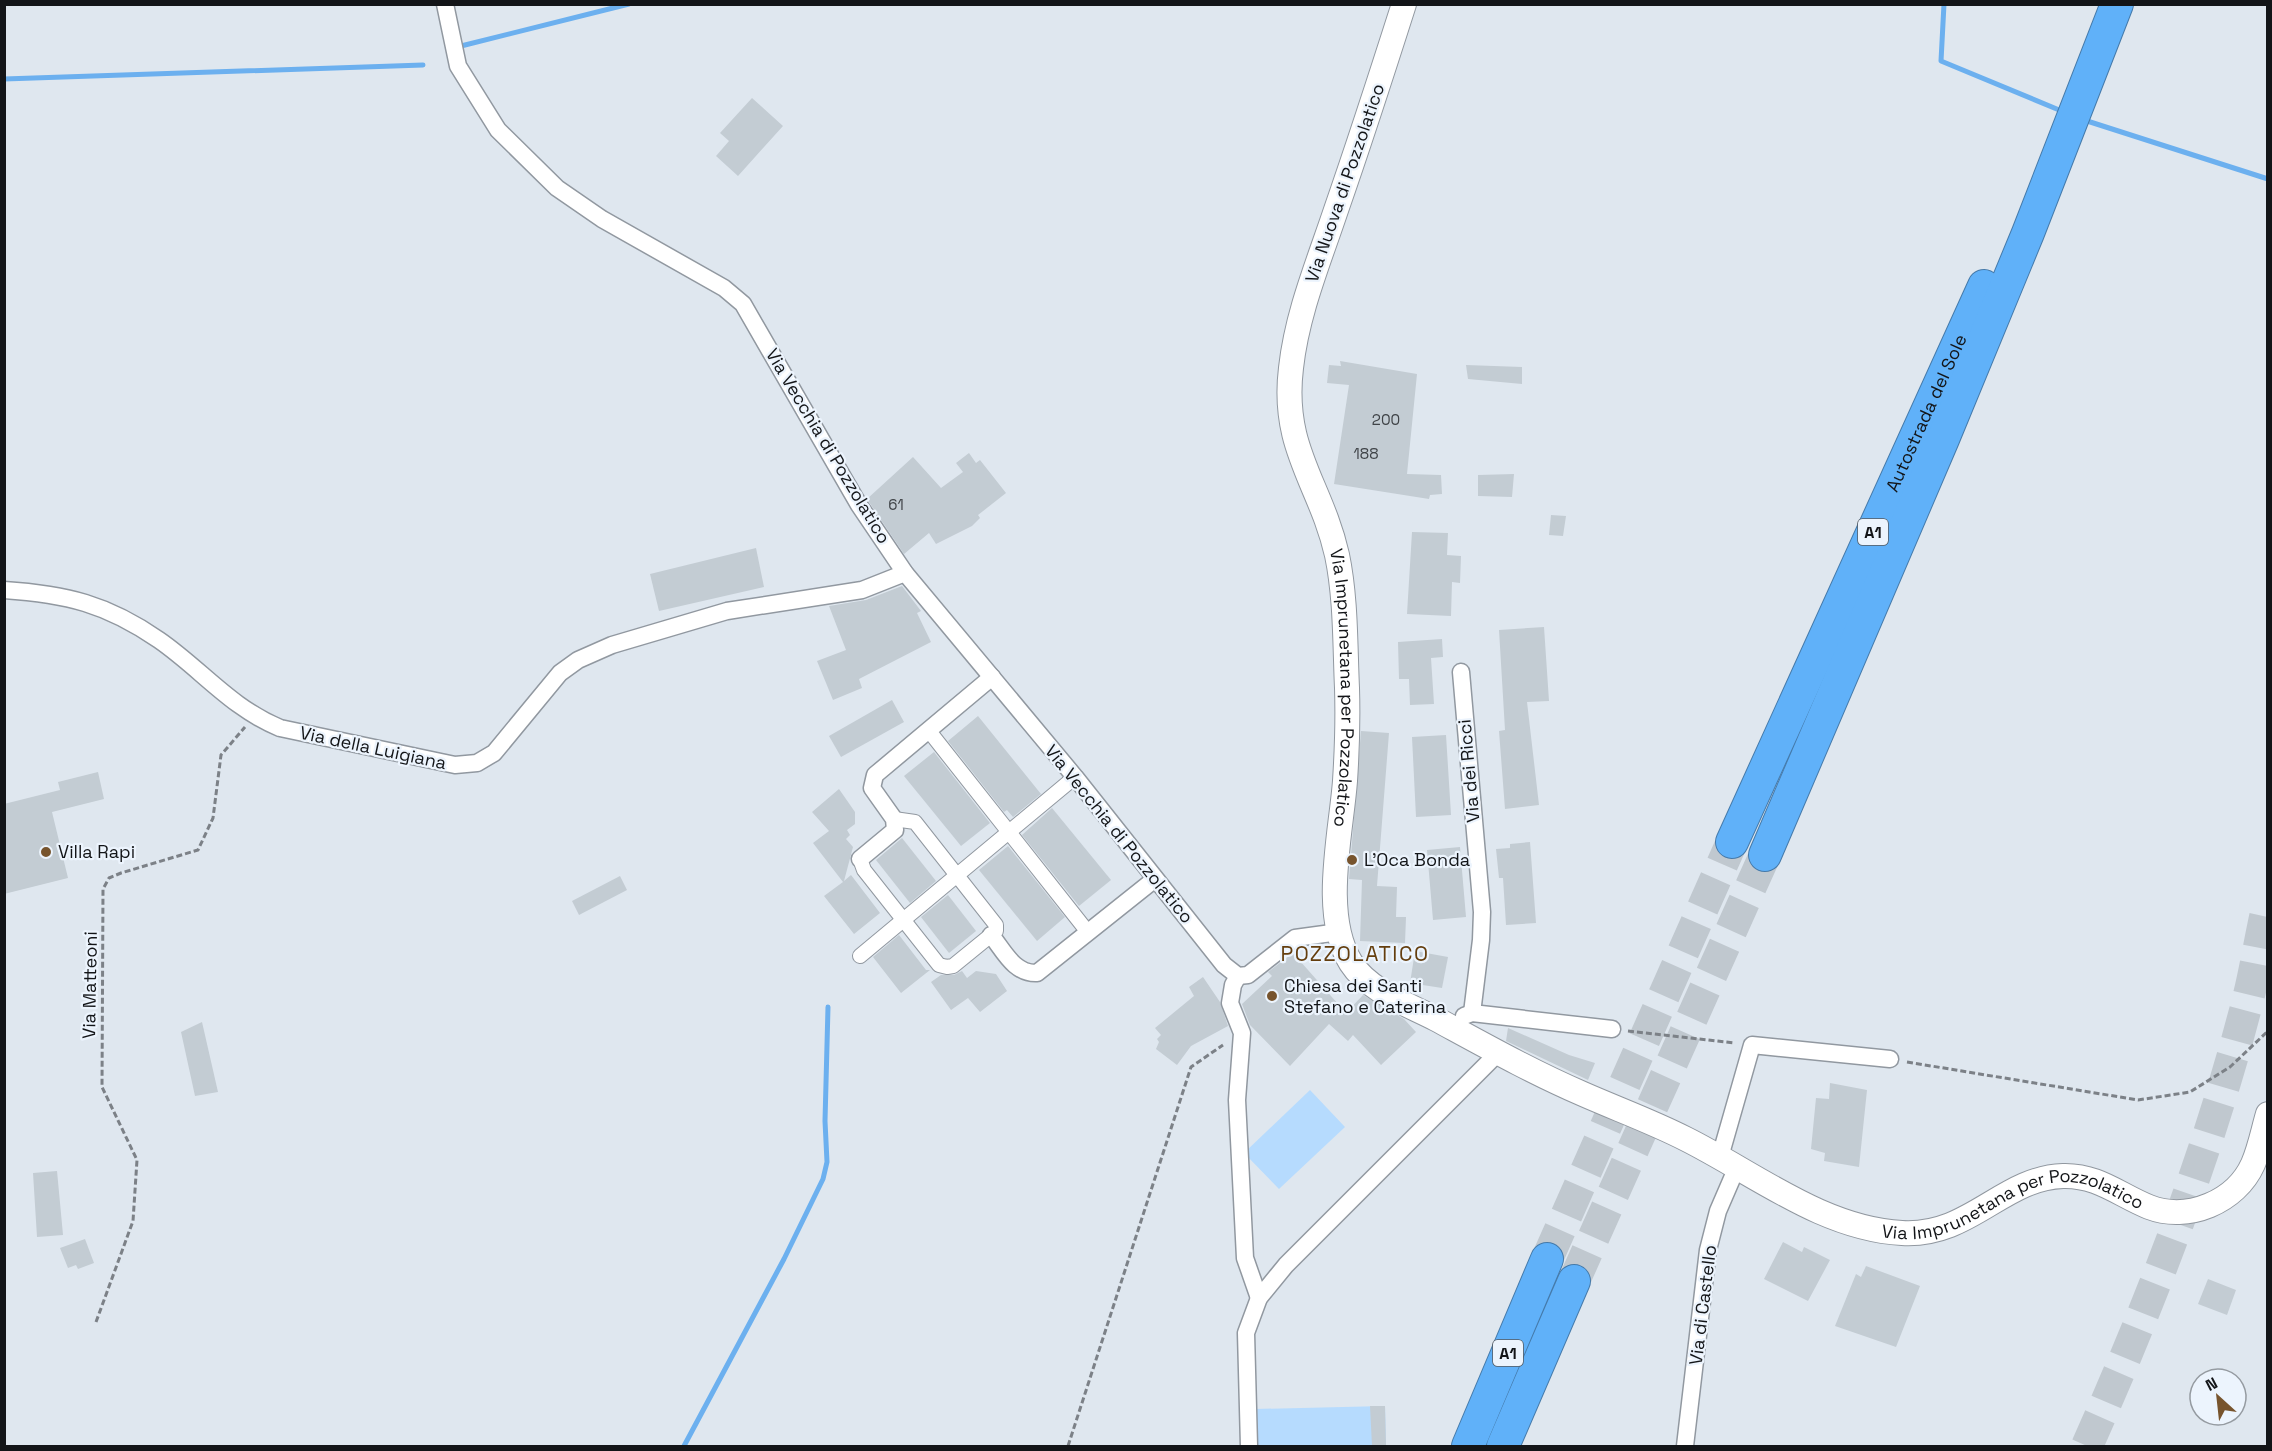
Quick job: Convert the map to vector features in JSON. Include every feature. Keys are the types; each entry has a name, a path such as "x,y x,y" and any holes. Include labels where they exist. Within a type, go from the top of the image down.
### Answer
{"highway":[{"name":"Autostrada del Sole","path":"1732,842 2013,221 2114,12"},
{"name":"Autostrada del Sole","path":"1765,855 1952,417 2028,233 2114,12"},
{"name":"A1","path":"1468,1446 1547,1259"},
{"name":"A1","path":"1503,1446 1574,1281"}],"main road":[{"name":"Via Nuova di Pozzolatico","path":"1291,364 1308,292 1404,4"},
{"name":"Via Imprunetana per Pozzolatico","path":"1291,364 1290,407 1296,445 1331,535 1340,578 1347,735 1336,879 1339,932 1354,968 1367,980 1464,1021 1498,1053 1583,1094 1689,1140 1795,1199 1837,1217 1893,1233 1908,1234 1945,1229 1977,1214 2030,1183 2058,1176 2089,1179 2118,1189 2157,1210 2185,1212 2223,1198 2246,1177 2253,1164 2268,1114"}],"street":[{"name":"Via Vecchia di Pozzolatico","path":"445,4 458,66 498,130 557,188 602,219 724,288 743,304 859,505 905,573 1075,777 1224,965 1238,976"},
{"name":"Via della Luigiana","path":"4,590 81,599 113,613 159,639 254,717 280,728 455,765 477,763 494,753 552,682 578,660 612,645 727,611 862,590 905,573"},
{"name":"Via dei Ricci","path":"1461,672 1482,912 1464,1021"},
{"path":"894,819 915,822 996,925 996,931 953,966 939,965 864,870 860,859 895,830 894,819 872,788 876,775 992,677"},
{"path":"929,730 1087,931"},
{"path":"860,956 1075,777"},
{"path":"991,935 1016,968 1027,973 1037,973 1155,879"},
{"path":"1259,1298 1245,1257 1238,1100 1242,1033 1230,1003 1233,985 1238,976 1256,970 1295,938 1339,932"},
{"name":"Via Imprunetana per Pozzolatico","path":"1464,1021 1612,1029"},
{"path":"1728,1162 1752,1045 1890,1059"},
{"path":"1249,1446 1246,1333 1259,1298 1286,1266 1498,1053"},
{"name":"Via di Castello","path":"1685,1446 1708,1250 1728,1162"}],"path":[{"name":"Via Matteoni","path":"96,1322 133,1221 137,1160 102,1087 103,889 109,878 121,873 198,850 213,818 221,755 254,717"},
{"path":"1612,1029 1752,1045"},
{"path":"1890,1059 2018,1078 2138,1100 2190,1092 2230,1067 2268,1031"},
{"path":"1068,1446 1191,1067 1242,1033"}],"shaded area":[{"path":"1310,1090 1345,1127 1279,1189 1244,1153"},
{"path":"1385,1406 1386,1446 1256,1446 1255,1409"}],"building":[{"path":"752,98 783,126 738,176 716,156 729,141 720,133"},
{"path":"1340,361 1417,374 1407,474 1441,475 1442,494 1430,495 1429,499 1334,484 1349,385 1327,383 1329,365 1341,366"},
{"path":"1466,365 1522,367 1522,384 1468,379"},
{"path":"969,453 976,463 980,460 1006,493 978,515 980,518 972,526 936,544 929,533 904,554 867,499 913,457 941,488 963,472 956,463"},
{"path":"1514,474 1512,497 1478,496 1478,475"},
{"path":"1551,515 1566,516 1563,536 1549,535"},
{"path":"1412,532 1448,533 1447,555 1461,556 1460,583 1452,582 1451,616 1407,614"},
{"path":"756,548 764,587 659,611 650,574"},
{"path":"902,586 921,611 917,613 931,642 859,679 862,688 833,700 817,661 846,650 829,606 866,600"},
{"path":"1544,627 1549,701 1527,702 1539,805 1505,809 1499,731 1505,730 1499,630"},
{"path":"1442,639 1443,657 1431,658 1434,704 1410,705 1409,679 1399,679 1398,642"},
{"path":"892,700 904,722 841,757 829,736"},
{"path":"978,716 1041,794 1013,817 1007,810 1004,812 948,741"},
{"path":"1361,731 1389,733 1377,886 1397,887 1396,917 1406,917 1405,943 1360,941 1362,880 1349,879"},
{"path":"1446,735 1451,815 1416,817 1412,737"},
{"path":"934,752 990,823 961,846 904,776"},
{"name":"Villa Rapi","path":"98,772 104,799 52,812 68,878 4,894 4,804 60,790 58,782"},
{"path":"839,789 855,812 855,824 847,830 850,835 846,839 853,847 844,881 851,875 880,913 854,934 824,896 843,882 813,843 829,831 812,812"},
{"path":"1052,808 1111,880 1079,906 1022,835"},
{"path":"902,838 936,881 910,903 876,860"},
{"path":"1530,842 1536,923 1506,925 1503,878 1499,878 1496,849 1510,848 1510,844"},
{"path":"1008,846 1065,917 1037,941 979,870"},
{"path":"1460,847 1466,917 1433,920 1427,850"},
{"path":"620,876 627,890 579,915 572,901"},
{"path":"948,895 976,931 949,953 921,917"},
{"path":"899,935 926,970 930,970 901,993 873,957"},
{"path":"1415,951 1448,957 1442,988 1410,983"},
{"path":"1293,953 1346,1013 1363,995 1404,1019 1416,1032 1381,1065 1353,1035 1348,1041 1329,1024 1290,1066 1250,1025 1242,1004 1272,976 1268,972"},
{"path":"962,971 967,978 976,971 996,974 1007,991 980,1012 968,998 951,1010 931,982 941,975 954,975"},
{"path":"1203,977 1220,1002 1228,1026 1191,1046 1177,1065 1156,1049 1159,1042 1157,1039 1161,1035 1155,1028 1194,996 1189,987"},
{"path":"202,1022 218,1092 195,1096 181,1032"},
{"path":"1508,1028 1569,1055 1595,1063 1588,1080 1506,1041"},
{"path":"1830,1083 1867,1090 1859,1167 1824,1161 1825,1153 1811,1149 1816,1098 1829,1099"},
{"path":"57,1171 63,1235 37,1237 33,1173"},
{"path":"85,1239 94,1263 78,1269 76,1265 68,1268 60,1248"},
{"path":"1783,1242 1802,1252 1804,1247 1830,1260 1808,1301 1764,1279"},
{"path":"1866,1266 1920,1286 1896,1347 1835,1326 1856,1274 1861,1277"},
{"path":"2208,1279 2236,1290 2227,1315 2198,1304"},
{"path":"1370,1406 1385,1406 1386,1446 1372,1446"}],"waterway":[{"path":"461,46 629,4"},
{"path":"1944,4 1941,61 2064,112"},
{"path":"4,79 423,65"},
{"path":"2084,120 2268,179"},
{"path":"684,1446 784,1259 823,1179 827,1162 825,1121 828,1007"}],"tunnel":[{"path":"1547,1259 1732,842"},
{"path":"1574,1281 1765,855"},
{"path":"2087,1446 2155,1285 2214,1119 2246,1007 2268,904"}],"place":[{"name":"Villa Rapi","path":"46,852"},
{"name":"L’Oca Bonda","path":"1352,860"},
{"name":"Chiesa dei Santi Stefano e Caterina","path":"1272,996"}],"district":[{"name":"POZZOLATICO","path":"1355,954"}]}
